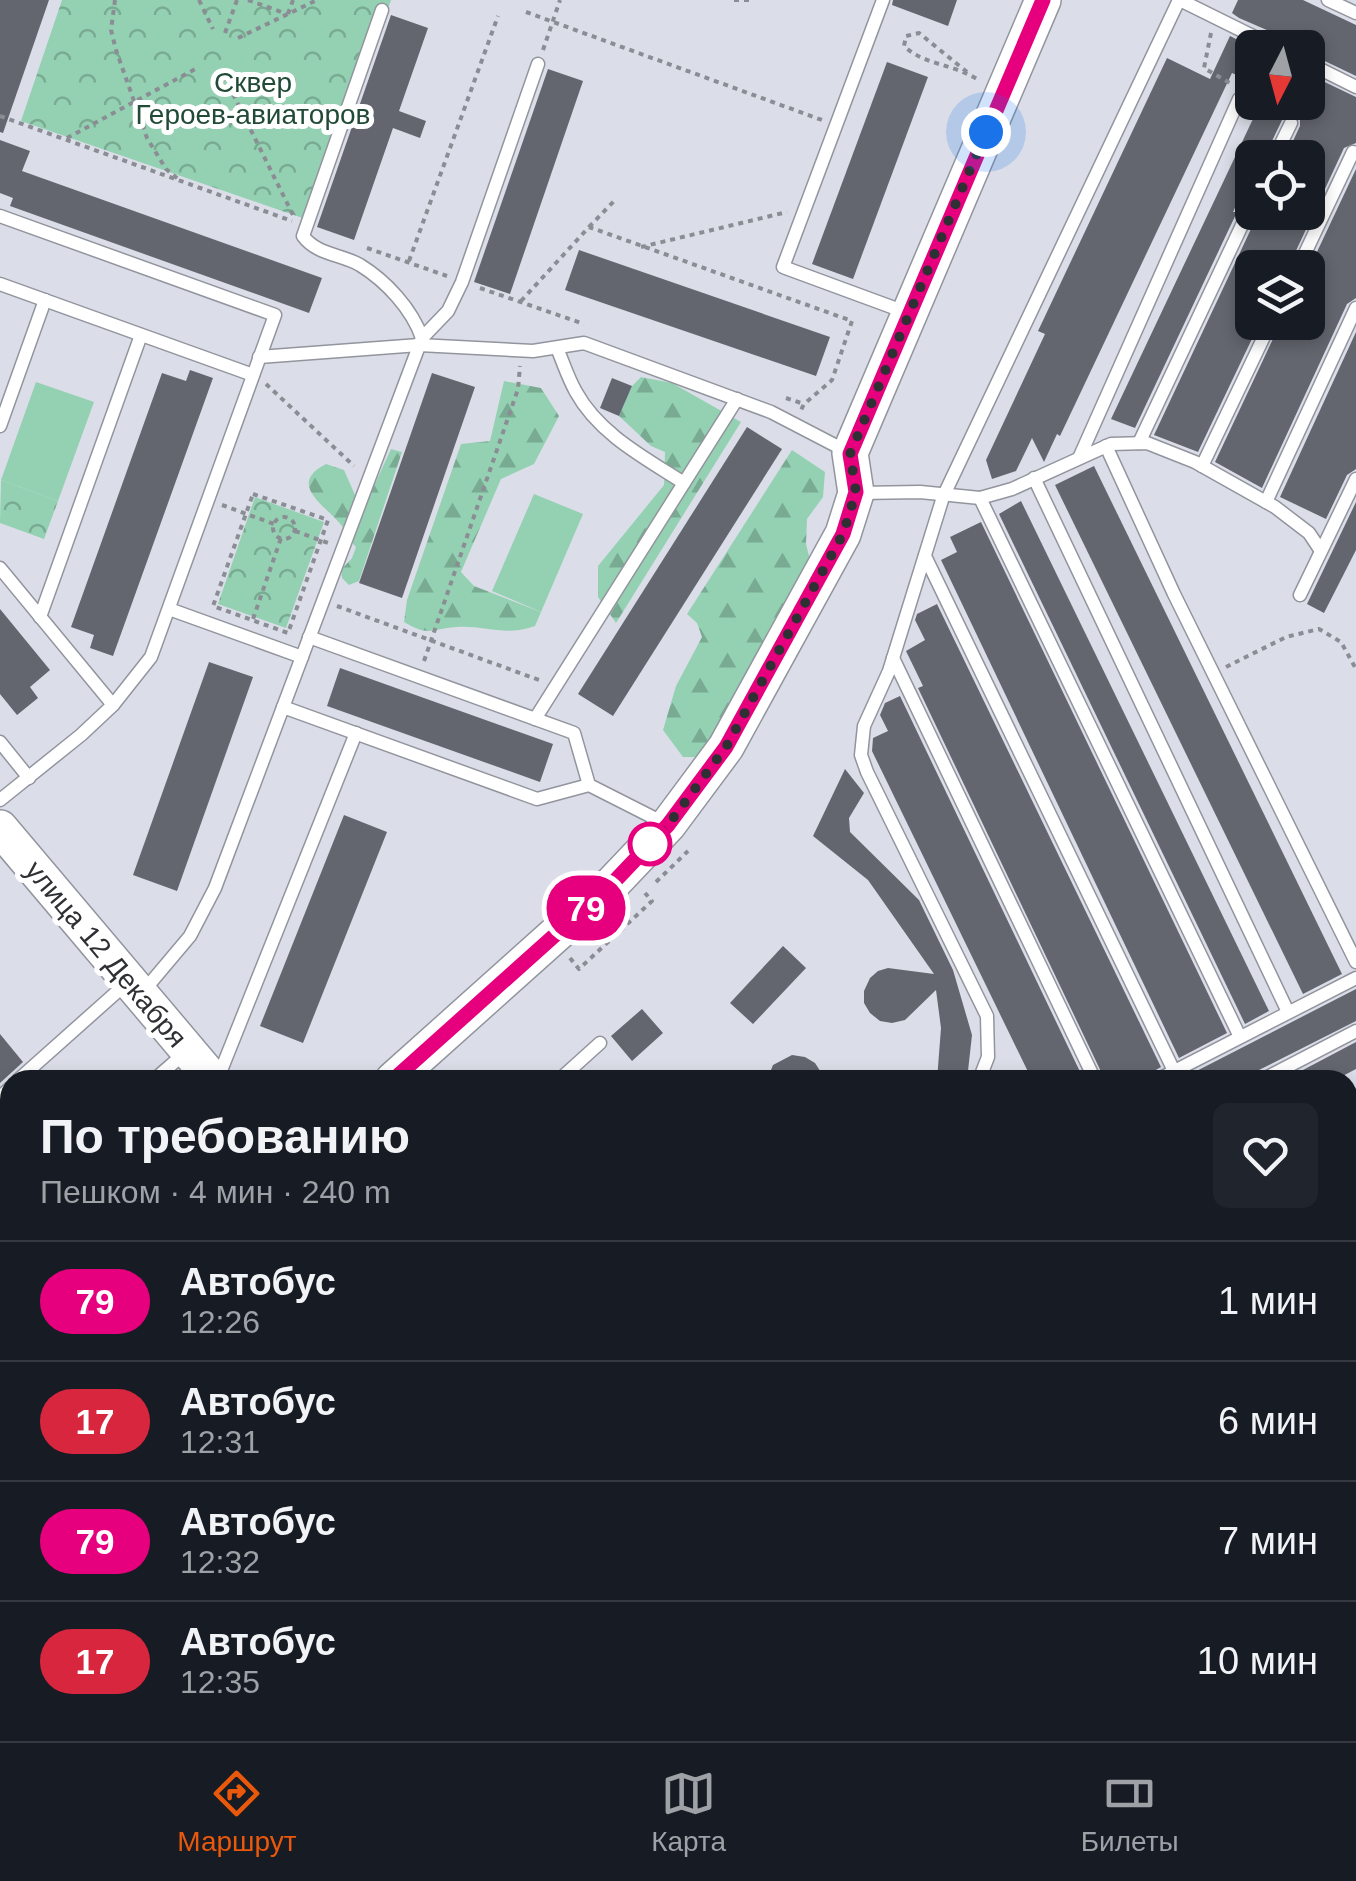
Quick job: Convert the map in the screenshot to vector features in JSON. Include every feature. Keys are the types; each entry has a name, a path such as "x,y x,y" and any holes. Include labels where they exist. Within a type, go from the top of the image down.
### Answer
{"street":[{"path":"404,1070 612,884 678,838 843,534 856,492 850,454 1043,0"},
{"name":"улица 12 Декабря","path":"0,828 205,1070"}],"lane":[{"path":"883,0 784,267 908,313"},
{"path":"983,1070 988,1057 987,1016 861,755 864,726 893,658 943,497 1180,0 1242,30"},
{"path":"1328,0 1356,13"},
{"path":"382,10 303,236 311,246 360,265 388,288 412,314 421,342"},
{"path":"31,1070 135,988 190,936 215,888 421,342 448,311 462,282 538,64"},
{"path":"1325,70 1356,86"},
{"path":"1080,456 1235,108"},
{"path":"1282,140 1291,122"},
{"path":"1307,250 1354,152"},
{"path":"0,216 274,314 151,657 112,705 0,800"},
{"path":"1140,443 1240,230"},
{"path":"0,284 253,375"},
{"path":"0,426 45,300"},
{"path":"1266,502 1356,308"},
{"path":"40,617 142,335"},
{"path":"1202,466 1262,340"},
{"path":"259,357 421,342 520,351 584,344 737,399 796,424 850,454"},
{"path":"557,348 576,392 592,416 626,446 684,483"},
{"path":"535,719 737,399"},
{"path":"856,492 920,492 980,498 1012,489 1106,446 1148,443 1202,466 1266,502 1309,533 1320,551"},
{"path":"1106,446 1213,674 1356,962"},
{"path":"1034,478 1288,1012"},
{"path":"1300,595 1356,478"},
{"path":"980,498 1240,1037"},
{"path":"925,556 1174,1070"},
{"path":"0,568 112,705"},
{"path":"169,609 302,657"},
{"path":"310,637 574,733 589,785 678,838"},
{"path":"893,658 1090,1070"},
{"path":"283,707 537,800 589,785"},
{"path":"219,1070 356,733"},
{"path":"0,742 29,778"},
{"path":"1176,1070 1356,978"},
{"path":"1281,1070 1356,1031"},
{"path":"569,1070 600,1043"},
{"path":"165,1070 186,1051"}],"path":[{"path":"114,0 112,30 146,138 166,169 182,181"},
{"path":"200,0 213,29"},
{"path":"225,33 237,0"},
{"path":"248,0 288,14"},
{"path":"288,14 293,0"},
{"path":"238,38 317,0"},
{"path":"538,64 560,0"},
{"path":"734,0 750,0"},
{"path":"526,12 836,125"},
{"path":"409,262 498,16"},
{"path":"1214,16 1204,68 1235,85"},
{"path":"967,72 916,58 904,46 906,36 919,33 1002,95"},
{"path":"65,139 199,66"},
{"path":"0,116 296,222 224,76"},
{"path":"521,301 615,200"},
{"path":"641,247 806,208"},
{"path":"589,228 852,320 832,380 804,404 796,424"},
{"path":"354,243 592,327"},
{"path":"419,676 518,390 520,351"},
{"path":"253,375 369,480"},
{"path":"786,398 804,404"},
{"path":"253,494 328,520 288,632 214,606 246,514 253,494"},
{"path":"208,500 274,524"},
{"path":"288,518 292,507"},
{"path":"288,518 293,521 295,532 281,538 274,524 277,519 288,518"},
{"path":"295,532 343,548"},
{"path":"252,620 281,538"},
{"path":"323,601 556,686"},
{"path":"1213,674 1286,637 1319,630 1341,642 1356,669"},
{"path":"564,952 579,969 652,901 645,893 678,838"}],"green space":[{"name":"Сквер Героев-авиаторов","path":"62,0 391,0 314,222 21,121"},
{"path":"641,377 672,383 741,422 616,623 598,597 598,566 664,485 665,452 651,446 619,416 632,386"},
{"path":"504,381 541,388 559,416 534,464 501,479 461,572 474,586 541,612 535,626 524,629 419,629 404,622 407,600 461,444 490,441"},
{"path":"36,382 94,402 58,501 1,480"},
{"path":"391,449 402,452 359,581 349,585 341,570 356,547 313,496 309,480 326,464 344,470 355,495 368,499"},
{"path":"792,450 825,472 823,497 807,519 806,544 811,564 707,757 683,757 663,730 676,686 702,637 697,623 687,614"},
{"path":"1,480 58,501 44,539 0,523"},
{"path":"534,494 583,514 541,612 492,591"},
{"path":"255,497 324,522 286,628 218,604"}],"building":[{"path":"0,0 49,0 3,133 0,132"},
{"path":"893,0 957,0 948,26 892,5"},
{"path":"1238,0 1303,0 1356,25 1356,76 1325,61 1325,30 1267,30 1232,13"},
{"path":"391,15 428,28 399,111 426,121 420,138 393,128 354,240 317,227"},
{"path":"1230,36 1235,38 1235,74 1232,73 1060,436 1057,434 1044,462 1032,438 1016,471 992,479 986,460 1045,334 1038,331 1167,58 1210,79"},
{"path":"887,62 928,77 853,279 812,264"},
{"path":"548,69 583,81 510,294 474,282"},
{"path":"1325,82 1356,97 1356,143 1344,148 1325,189 1325,140 1293,140 1300,120 1325,120"},
{"path":"1252,120 1282,120 1273,140 1243,140"},
{"path":"0,140 30,151 22,171 322,278 309,313 10,206 13,198 0,193"},
{"path":"1235,157 1235,216 1135,428 1111,419"},
{"path":"1356,169 1356,298 1347,304 1262,488 1215,462 1273,340 1325,340 1325,250 1318,250"},
{"path":"1251,230 1306,230 1296,250 1241,250"},
{"path":"579,250 830,337 816,376 565,290"},
{"path":"1235,263 1235,340 1251,340 1198,452 1154,435"},
{"path":"1356,332 1356,469 1347,475 1326,519 1280,497"},
{"path":"190,370 213,378 113,656 90,648 94,635 71,627 162,373 186,381"},
{"path":"432,373 475,387 402,598 359,583"},
{"path":"612,378 632,386 619,416 600,408"},
{"path":"747,427 782,449 613,716 578,694"},
{"path":"1094,466 1342,974 1303,994 1055,485"},
{"path":"1021,501 1269,1011 1245,1024 999,514"},
{"path":"1356,502 1356,550 1324,613 1307,604"},
{"path":"981,522 1227,1033 1179,1058 941,560 957,552 950,537"},
{"path":"937,604 1161,1067 1156,1070 1100,1070 918,688 923,686 906,651 925,640 915,620 917,614"},
{"path":"0,609 50,670 30,687 38,698 17,715 0,694"},
{"path":"209,662 253,677 177,891 133,875"},
{"path":"340,668 553,744 540,782 327,706"},
{"path":"900,696 1079,1070 1027,1070 872,751 873,738 888,731 880,715 885,703"},
{"path":"845,769 864,793 849,818 850,832 919,900 953,970 972,1035 968,1070 938,1070 941,1028 936,990 905,1020 880,1021 870,1013 864,1003 864,991 878,971 888,968 934,974 868,880 813,836"},
{"path":"344,815 387,832 303,1043 260,1026"},
{"path":"783,946 806,968 753,1024 730,1003"},
{"path":"1356,989 1356,1021 1259,1070 1198,1070"},
{"path":"642,1009 663,1033 632,1061 611,1036"},
{"path":"0,1034 23,1062 14,1070 0,1070"},
{"path":"1356,1042 1356,1069 1303,1070"},
{"path":"792,1055 805,1057 820,1070 771,1070"}],"bus line":[{"name":"79","path":"404,1070 612,884 668,825 726,747 843,534 856,492 850,454 1043,0"}],"route":[{"path":"650,844 726,747 843,534 856,492 850,454 986,132"}]}
